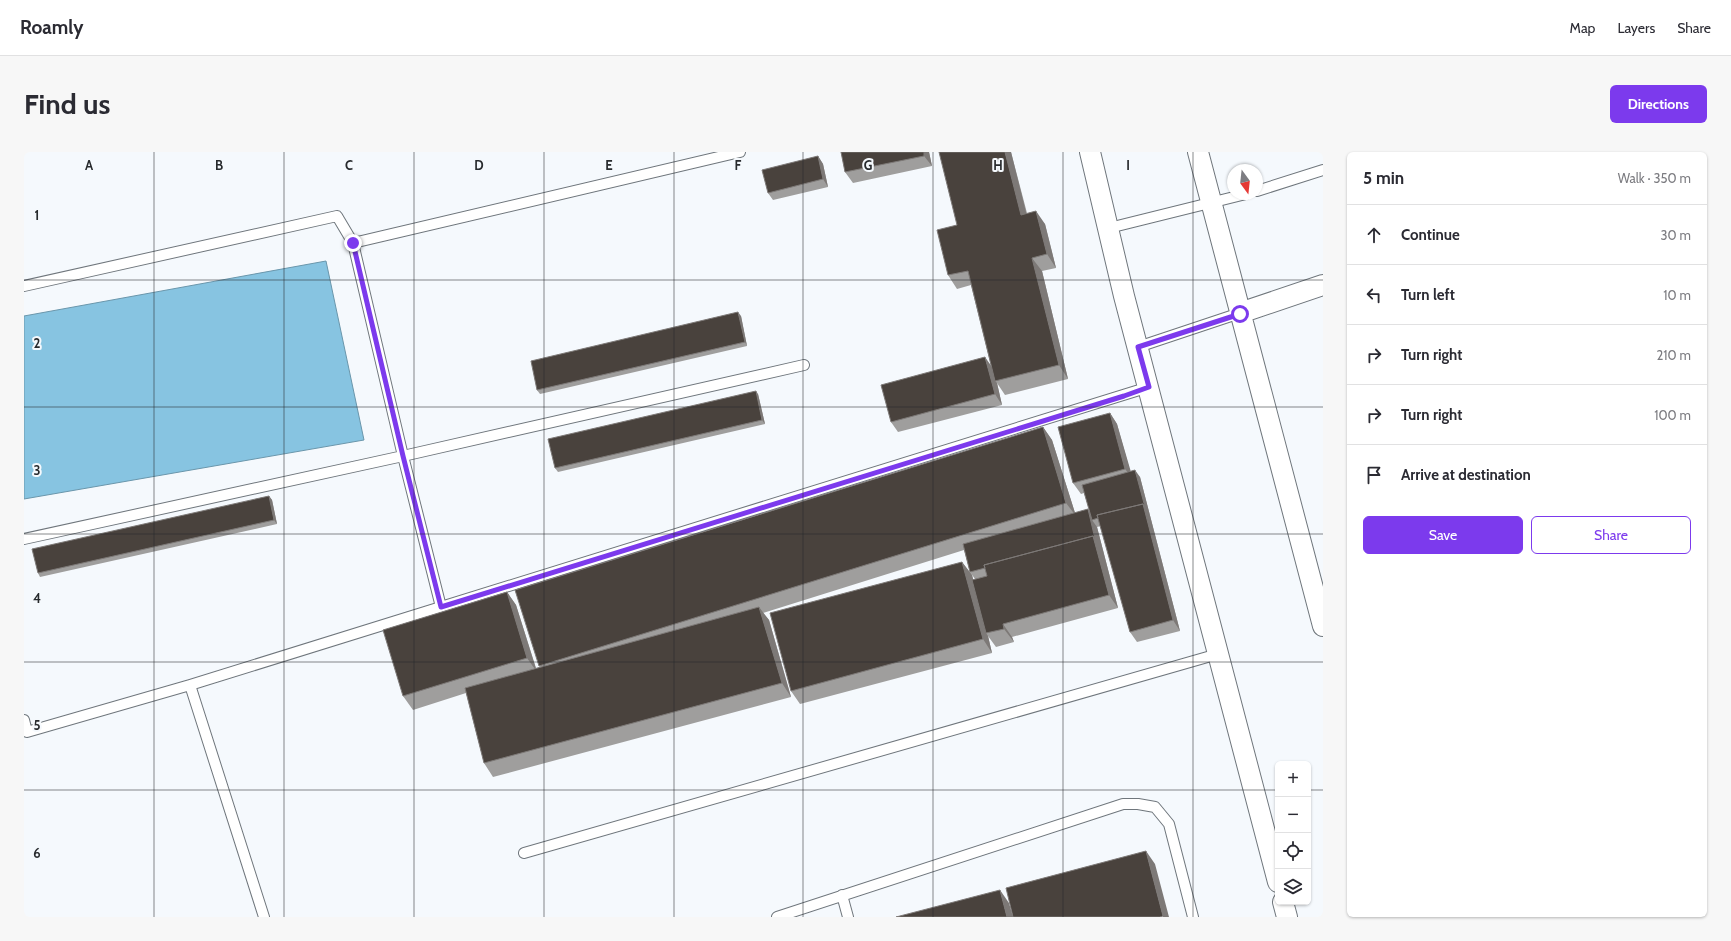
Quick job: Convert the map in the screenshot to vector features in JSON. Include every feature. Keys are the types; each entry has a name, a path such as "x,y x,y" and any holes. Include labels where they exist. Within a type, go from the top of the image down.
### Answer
{"street":[{"path":"1090,152 1138,347 1275,871"},
{"path":"1198,152 1323,626"},
{"path":"1240,314 1323,285"},
{"path":"1284,905 1287,917"}],"lane":[{"path":"353,243 740,152"},
{"path":"1263,189 1323,170"},
{"path":"1109,228 1227,199"},
{"path":"24,286 337,216 353,243 403,456 441,607"},
{"path":"1138,347 1240,314"},
{"path":"24,539 403,456 804,365"},
{"path":"24,720 27,732 190,685 1149,387"},
{"path":"524,853 1218,654"},
{"path":"190,685 264,917"},
{"path":"777,917 1122,804 1138,804 1155,807 1169,824 1193,917"},
{"path":"842,895 848,917"}],"water":[{"path":"326,261 364,440 24,499 24,316"}],"building":[{"path":"841,152 924,152 924,156 845,172"},
{"path":"939,152 1005,152 1021,215 1036,211 1047,254 1032,258 1059,365 995,381 968,271 948,275 937,230 957,225"},
{"path":"818,156 823,179 768,193 762,170"},
{"path":"738,312 745,342 537,390 531,361"},
{"path":"985,357 995,394 891,422 881,385"},
{"path":"756,391 762,420 555,468 548,439"},
{"path":"1110,413 1125,469 1073,483 1058,427"},
{"path":"1043,427 1066,503 539,666 515,590"},
{"path":"1135,470 1145,507 1143,504 1097,515 1098,518 1092,520 1082,485"},
{"path":"269,496 274,520 38,573 32,549"},
{"path":"1143,504 1173,620 1130,632 1097,515"},
{"path":"1088,509 1095,539 1093,536 984,565 985,568 970,572 963,544"},
{"path":"1093,536 1109,595 1003,624 1004,629 986,633 972,580 987,576 984,565"},
{"path":"962,562 983,639 791,691 770,613"},
{"path":"507,592 527,658 403,696 383,630"},
{"path":"759,607 782,683 484,763 465,688"},
{"path":"1146,851 1163,916 1013,917 1006,888"},
{"path":"1000,890 1007,917 896,917"}],"route":[{"path":"353,243 403,456 441,607 1149,387 1138,347 1240,314"}]}
